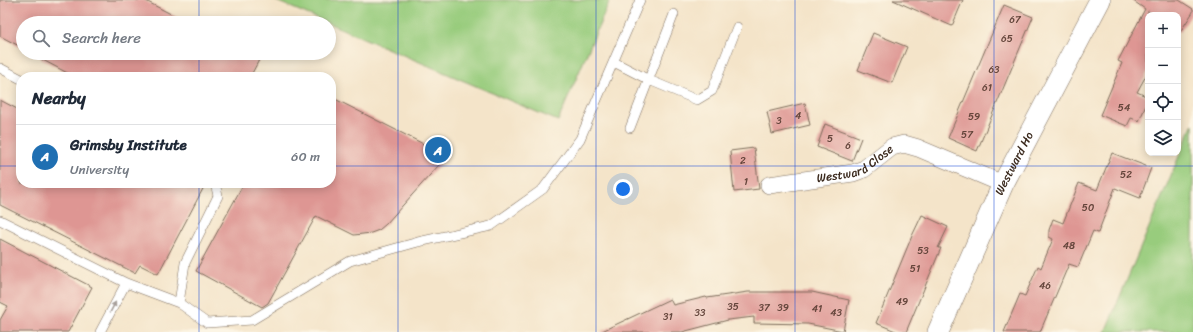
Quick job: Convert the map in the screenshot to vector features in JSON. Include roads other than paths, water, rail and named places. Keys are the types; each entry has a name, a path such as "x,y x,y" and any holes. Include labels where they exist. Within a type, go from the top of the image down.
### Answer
{"street":[{"name":"Westward Ho","path":"938,332 1003,184 1094,2"},
{"name":"Westward Close","path":"769,185 853,173 864,169 892,147 904,144 918,148 1003,184"}],"lane":[{"path":"0,220 126,283 178,303 207,323 252,320 350,261 418,242 491,226 543,189 580,139 640,0"},
{"path":"630,128 674,14"},
{"path":"614,62 649,80 697,100 712,91 737,27"},
{"path":"0,68 16,76"},
{"path":"178,303 185,263 218,196 216,188"},
{"path":"100,332 126,283"}],"place":[{"name":"Grimsby Institute","path":"438,150"}]}
